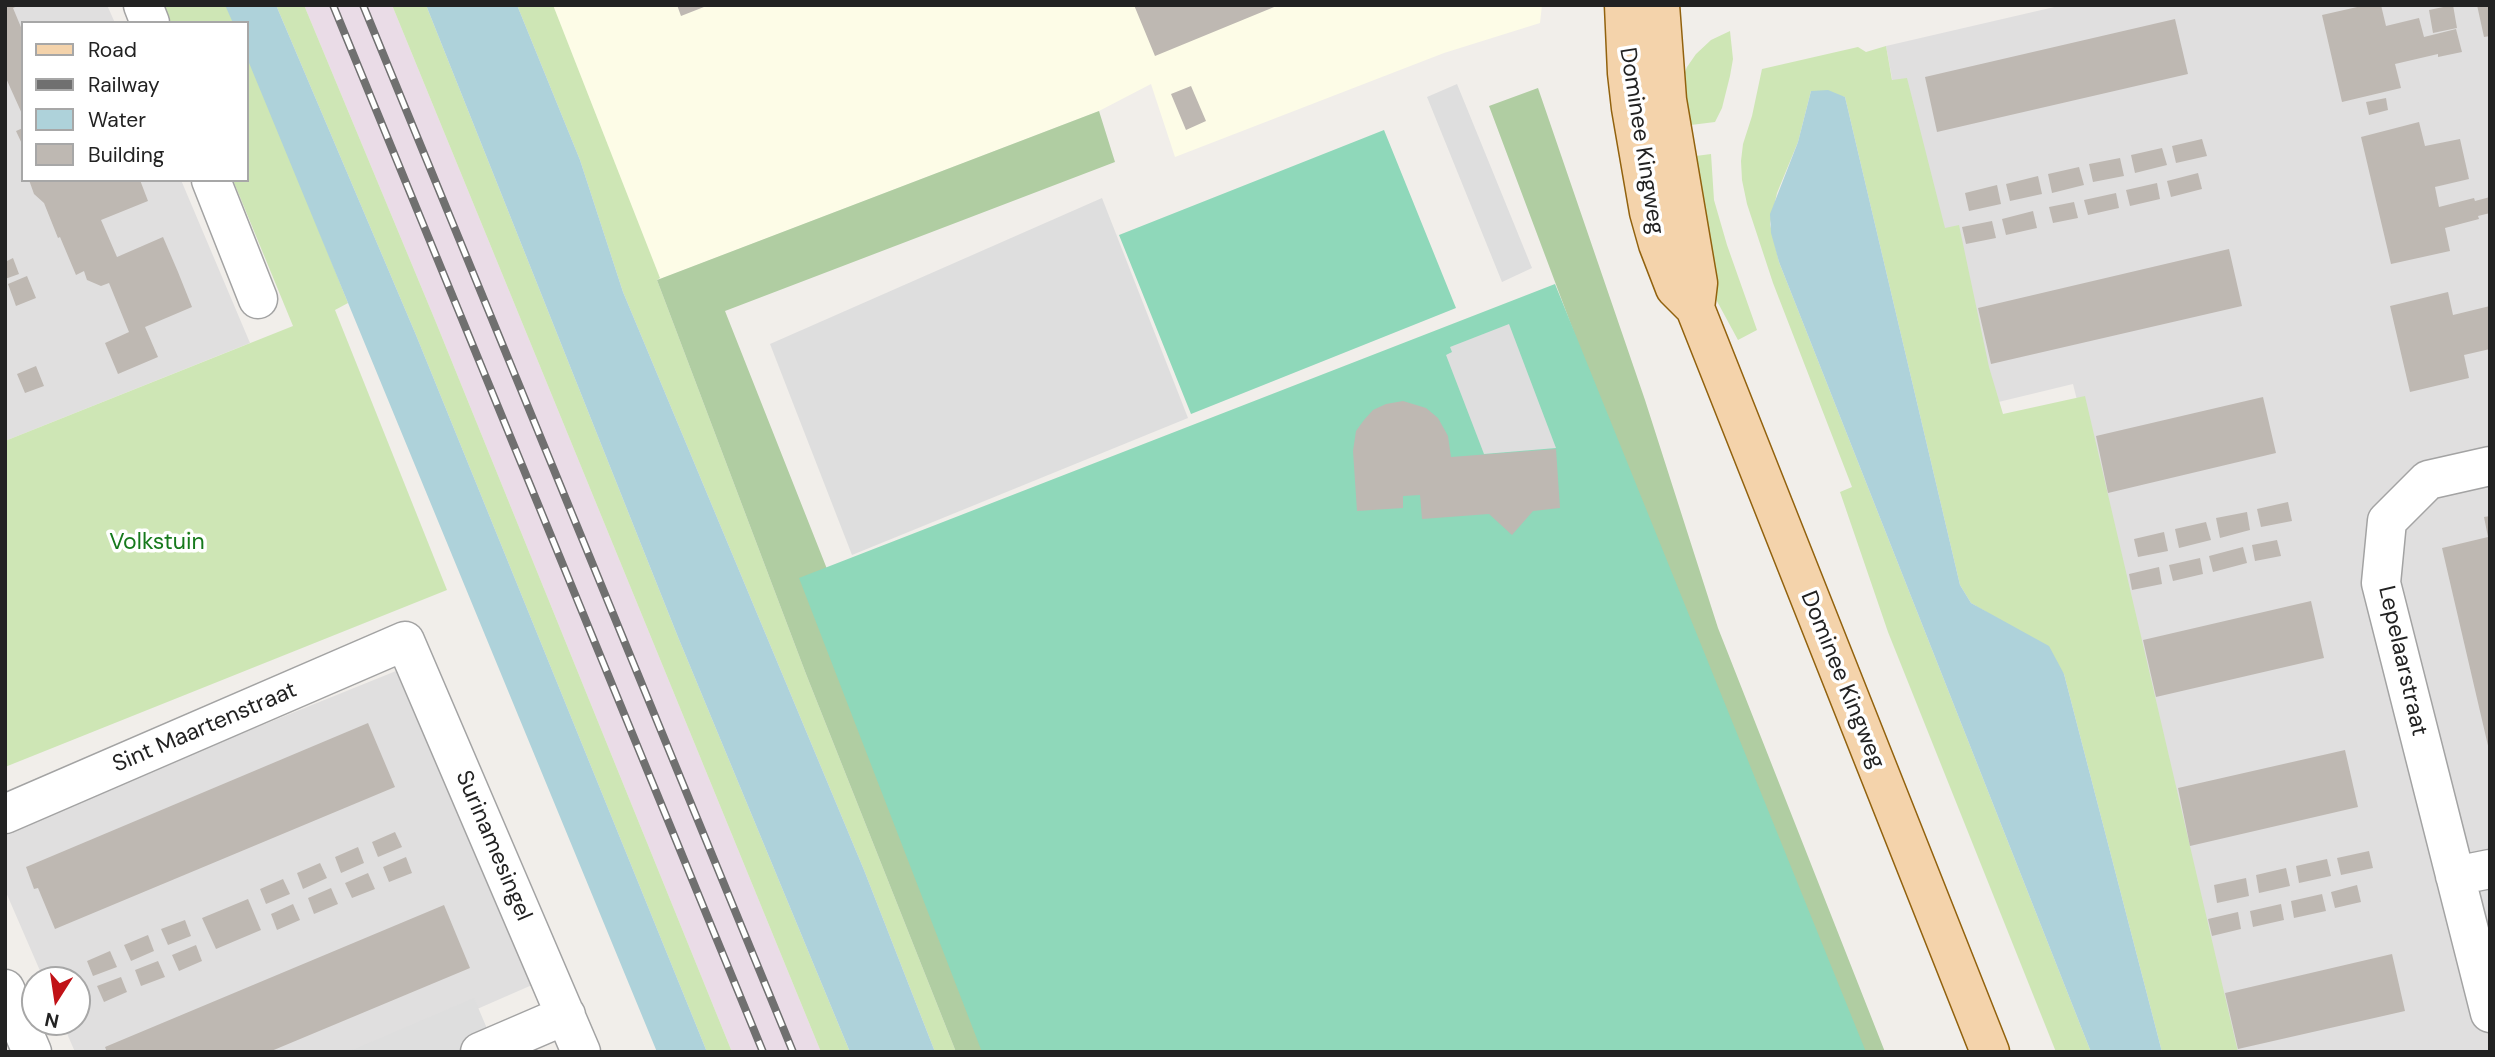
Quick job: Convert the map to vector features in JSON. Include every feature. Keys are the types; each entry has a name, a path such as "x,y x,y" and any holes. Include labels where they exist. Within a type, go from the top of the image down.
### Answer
{"main road":[{"name":"Dominee Kingweg","path":"1624,5 1628,85 1649,212 1658,244 1675,288 1695,308 1990,1052"},
{"name":"Dominee Kingweg","path":"1660,5 1667,100 1698,283 1695,308"}],"street":[{"path":"212,182 258,299"},
{"name":"Lepelaarstraat","path":"2490,466 2428,480 2388,521 2381,583 2472,872 2490,1013"},
{"name":"Sint Maartenstraat","path":"5,814 405,641"},
{"name":"Surinamesingel","path":"405,641 580,1052"},
{"path":"5,989 32,1052"},
{"path":"480,1052 565,1015"}],"shaded area":[{"path":"5,5 107,5 114,21 21,21 21,182 182,182 250,343 5,441"},
{"path":"304,5 392,5 821,1052 732,1052"},
{"path":"551,5 1542,5 1540,23 1444,53 1175,157 1151,84 1099,111 660,279"},
{"path":"2063,5 2490,5 2490,1052 2231,1052 2130,612 2073,384 1982,406 1898,111 1886,46"},
{"path":"1457,84 1532,268 1502,282 1427,97"},
{"path":"1102,198 1188,418 852,555 770,344"},
{"path":"1509,324 1556,448 1484,454 1446,355 1452,352 1450,347"},
{"path":"396,671 532,985 379,1052 75,1052 68,1036 91,1036 91,966 38,966 5,890 5,829"},
{"path":"474,998 497,1052 350,1051"}],"green space":[{"path":"161,5 229,5 235,21 168,21"},
{"path":"276,5 304,5 732,1052 707,1052 416,335"},
{"path":"392,5 426,5 678,637 850,1052 821,1052"},
{"path":"517,5 553,5 660,278 657,280 806,674 956,1052 935,1052 864,870 623,292 580,160"},
{"path":"1730,31 1733,59 1722,108 1715,122 1683,126 1681,82 1687,67 1711,40"},
{"path":"1886,46 1892,80 1907,78 1945,228 1959,225 1989,367 2003,414 2085,396 2238,1052 2162,1052 2064,674 1988,613 1971,603 1960,585 1845,97 1811,91 1798,142 1777,193 1770,224 1779,262 2091,1052 2056,1052 1888,632 1840,492 1852,487 1773,283 1747,204 1741,161 1762,69 1858,47 1866,52"},
{"name":"Volkstuin","path":"248,53 348,303 335,310 447,590 5,767 5,441 293,326 234,182 248,182"},
{"path":"1538,88 1645,400 1718,628 1885,1052 1844,1052 1489,106"},
{"path":"1099,111 1115,162 725,311 1018,1052 956,1052 806,674 657,280"},
{"path":"1384,130 1456,308 1191,414 1119,235"},
{"path":"1711,154 1714,200 1757,330 1738,340 1712,292 1688,157"},
{"path":"1555,284 1866,1052 982,1052 799,578"}],"water":[{"path":"225,5 276,5 416,335 707,1052 657,1052 248,60 248,21 232,21"},
{"path":"426,5 517,5 580,160 623,292 864,870 935,1052 850,1052 678,637"},
{"path":"1828,90 1845,97 1960,585 1971,603 2049,646 2064,674 2162,1052 2091,1052 1779,262 1771,233 1770,214 1798,142 1811,91"}],"building":[{"path":"5,5 20,5 13,8 21,27 21,112 5,76"},
{"path":"677,5 709,5 681,16"},
{"path":"1134,5 1279,5 1155,56"},
{"path":"2366,5 2381,5 2386,26 2419,18 2424,37 2456,29 2462,52 2438,57 2438,54 2395,64 2401,88 2342,102 2322,15"},
{"path":"2453,5 2457,28 2433,33 2429,10"},
{"path":"2477,5 2490,5 2490,36 2484,37"},
{"path":"2175,19 2188,74 1937,132 1925,77"},
{"path":"1191,86 1206,121 1186,130 1171,94"},
{"path":"2386,98 2388,110 2369,115 2366,102"},
{"path":"2419,122 2425,146 2460,139 2469,179 2435,187 2439,207 2490,197 2490,213 2478,216 2479,219 2445,228 2450,251 2391,264 2361,137"},
{"path":"21,129 21,142 16,131"},
{"path":"2202,139 2207,156 2176,163 2172,146"},
{"path":"2162,148 2167,165 2135,173 2131,155"},
{"path":"2120,158 2124,176 2093,182 2089,164"},
{"path":"2079,167 2084,185 2052,193 2048,174"},
{"path":"2198,173 2202,189 2171,197 2167,181"},
{"path":"2038,176 2042,194 2010,201 2006,184"},
{"path":"30,182 141,182 148,201 101,220 117,257 163,237 178,272 192,307 145,327 158,357 118,374 105,343 129,332 109,283 101,286 87,280 84,271 76,275 44,203 34,194"},
{"path":"2157,183 2160,199 2130,206 2126,190"},
{"path":"1997,185 2001,204 1969,211 1965,193"},
{"path":"2116,193 2119,208 2088,215 2084,200"},
{"path":"2074,202 2078,218 2053,223 2049,207"},
{"path":"2033,211 2037,228 2006,235 2002,219"},
{"path":"1992,221 1996,238 1966,244 1962,227"},
{"path":"2229,249 2242,306 1991,364 1978,308"},
{"path":"13,258 19,274 5,279 5,262"},
{"path":"27,276 36,298 16,306 8,284"},
{"path":"2448,292 2453,315 2490,306 2490,349 2464,355 2469,378 2410,392 2390,306"},
{"path":"36,366 44,386 25,393 17,374"},
{"path":"2263,397 2276,453 2108,493 2096,436"},
{"path":"1403,401 1426,408 1438,418 1448,436 1451,457 1556,449 1560,508 1533,511 1512,535 1489,514 1422,519 1420,495 1403,496 1403,508 1357,511 1353,451 1356,431 1373,410"},
{"path":"2288,502 2292,521 2261,527 2257,509"},
{"path":"2247,512 2250,530 2220,538 2216,518"},
{"path":"2490,516 2489,750 2442,548 2488,537 2484,517"},
{"path":"2206,522 2211,540 2179,548 2175,529"},
{"path":"2164,532 2168,551 2138,557 2134,539"},
{"path":"2277,540 2281,556 2255,561 2252,545"},
{"path":"2243,547 2247,563 2213,572 2209,556"},
{"path":"2200,558 2203,574 2173,581 2169,565"},
{"path":"2159,567 2162,584 2132,590 2129,574"},
{"path":"2311,601 2324,658 2156,697 2143,640"},
{"path":"368,723 395,787 55,929 26,867"},
{"path":"2345,750 2358,807 2190,846 2178,788"},
{"path":"395,832 402,847 378,857 372,842"},
{"path":"358,847 364,863 341,873 335,857"},
{"path":"2369,851 2373,868 2341,875 2337,858"},
{"path":"406,857 412,873 389,882 383,867"},
{"path":"2327,859 2331,876 2299,883 2296,866"},
{"path":"320,863 327,878 303,889 297,873"},
{"path":"2286,868 2290,886 2259,893 2256,875"},
{"path":"368,873 375,889 352,898 345,883"},
{"path":"2246,878 2249,896 2217,903 2214,885"},
{"path":"283,879 290,894 266,904 260,889"},
{"path":"2357,885 2361,902 2335,908 2331,892"},
{"path":"331,888 338,904 314,914 308,898"},
{"path":"2322,894 2326,911 2294,918 2291,901"},
{"path":"248,899 261,930 216,949 202,918"},
{"path":"293,904 300,920 277,930 271,914"},
{"path":"2281,904 2284,920 2253,927 2250,911"},
{"path":"444,905 470,968 269,1052 107,1052 105,1047"},
{"path":"2238,912 2241,929 2212,936 2208,919"},
{"path":"185,920 191,936 168,945 161,929"},
{"path":"148,935 154,951 131,961 124,945"},
{"path":"196,945 202,961 179,971 172,955"},
{"path":"110,951 117,967 93,976 87,961"},
{"path":"2392,954 2405,1011 2238,1049 2225,993"},
{"path":"158,961 165,977 141,986 135,970"},
{"path":"121,977 127,992 104,1002 97,986"}],"railway":[{"path":"333,5 763,1052"},
{"path":"363,5 793,1052"}]}
